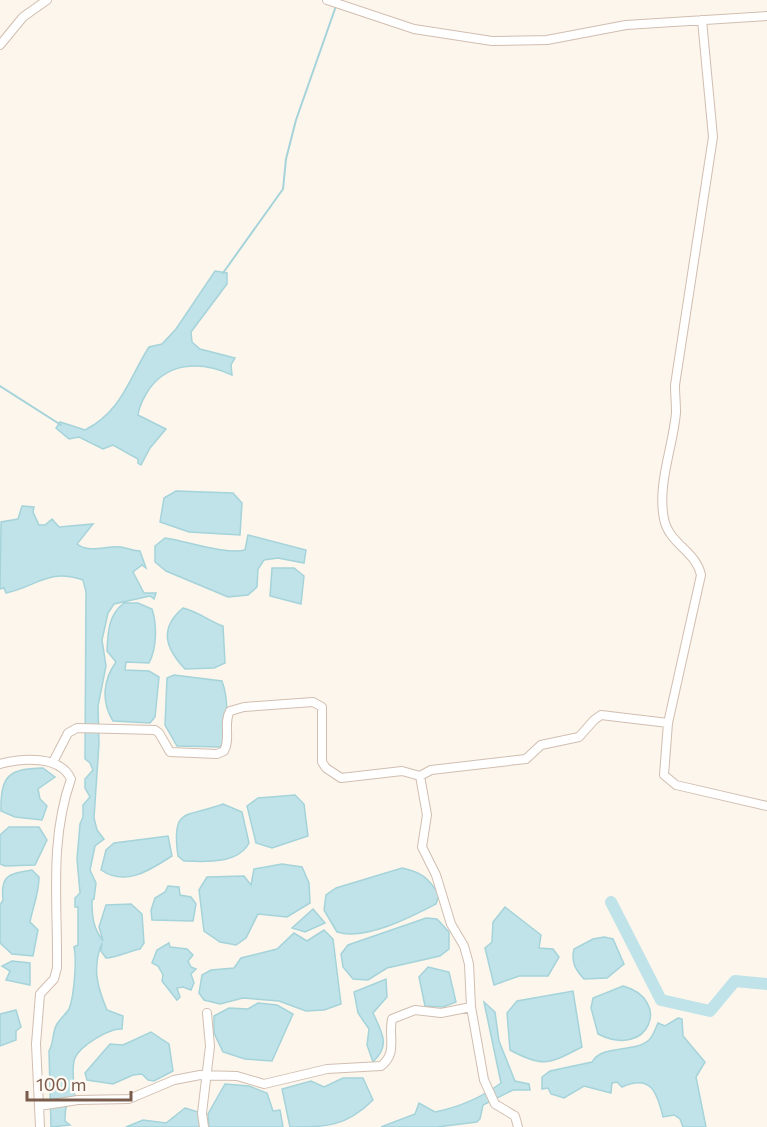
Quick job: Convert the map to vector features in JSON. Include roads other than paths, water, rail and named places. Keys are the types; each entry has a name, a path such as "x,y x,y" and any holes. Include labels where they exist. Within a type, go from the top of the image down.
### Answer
{"street":[{"path":"0,45 23,17 47,0"},
{"path":"334,2 414,29 492,41 547,40 626,25 767,16"},
{"path":"702,20 713,136 678,363 676,412 662,504 664,520 671,536 699,565 701,575 668,723 663,765 664,775 676,785 767,806"},
{"path":"53,762 68,733 83,726 155,730 170,752 218,754 224,751 227,745 230,711 244,707 313,702 322,707 322,762 334,775 349,779 402,771 420,776 431,770 526,759 541,745 579,737 594,720 602,716 668,723"},
{"path":"0,764 11,761 53,762 69,774 71,780 64,799 55,857 57,968 54,980 40,994 36,1044 40,1127"},
{"path":"420,776 427,815 422,847 436,875 451,924 464,946 469,964 471,1007 487,1089 499,1108 515,1116 518,1127"},
{"path":"39,1106 78,1100 129,1099 174,1080 209,1074 237,1076 264,1084 327,1069 381,1066 388,1061 392,1051 392,1019 415,1010 441,1013 471,1007"},
{"path":"204,1127 202,1113 209,1074 210,1046 207,1013"}],"water":[{"path":"215,271 227,273 227,284 191,332 192,342 200,349 235,358 231,365 232,375 208,367 184,367 163,375 154,383 143,399 138,415 166,429 150,448 141,465 138,459 113,445 103,449 79,437 69,439 56,428 60,422 85,430 108,414 123,394 149,347 162,344 176,329"},
{"path":"176,491 233,493 242,503 240,535 189,532 160,522 164,498"},
{"path":"22,506 34,507 33,512 39,525 45,525 52,519 59,527 93,524 77,544 82,547 93,549 121,547 140,551 146,568 142,565 133,572 144,593 156,593 154,599 150,596 114,604 108,613 102,640 106,666 98,706 99,743 94,818 97,830 104,839 95,846 90,870 96,883 92,912 97,932 103,941 99,927 106,905 131,904 142,914 144,943 140,949 106,958 101,951 102,943 97,961 98,985 107,1010 123,1016 122,1029 110,1031 89,1043 78,1053 73,1067 75,1096 67,1104 65,1113 65,1121 70,1125 51,1127 49,1051 55,1027 69,1009 72,996 75,969 74,947 78,945 78,907 75,907 75,898 80,893 77,859 80,824 83,817 83,805 90,797 85,788 85,779 93,770 85,759 86,592 83,580 61,576 43,579 6,593 4,588 0,589 1,522 18,519"},
{"path":"248,535 306,550 304,563 278,558 264,560 258,569 257,587 248,595 228,597 166,571 155,562 155,546 165,538 237,551 245,550"},
{"path":"272,568 294,568 304,576 301,604 270,596"},
{"path":"124,603 138,603 152,609 154,615 155,643 149,663 126,662 125,670 149,671 159,677 155,717 150,723 113,721 105,699 108,676 116,662 107,651 109,631 112,618"},
{"path":"183,608 223,626 225,663 214,668 185,669 178,661 169,646 168,631 170,623"},
{"path":"174,675 222,681 227,714 221,747 177,746 165,725 167,678"},
{"path":"43,768 55,777 38,789 40,799 47,806 42,820 15,817 1,811 2,789 9,776 22,770"},
{"path":"295,795 304,804 308,836 272,848 256,843 247,806 258,798"},
{"path":"223,804 242,812 249,843 244,850 229,858 184,861 178,856 176,840 179,821 191,813"},
{"path":"9,827 39,827 47,840 35,865 5,866 0,864 0,835"},
{"path":"168,836 172,856 146,871 138,875 120,877 101,870 106,850 114,843"},
{"path":"282,864 302,867 309,883 310,903 287,917 258,914 246,938 236,945 220,942 204,931 199,890 207,877 244,876 251,885 254,869"},
{"path":"402,868 419,874 432,884 439,895 436,904 374,931 348,934 337,932 324,910 326,895 336,888"},
{"path":"32,870 39,877 30,922 38,930 33,956 12,954 0,943 0,905 3,900 3,884 8,876"},
{"path":"168,886 179,887 180,895 191,897 196,904 193,921 152,920 151,910 155,898 165,892"},
{"path":"505,907 541,935 539,948 553,949 559,957 548,976 519,976 494,985 485,948 492,942 493,922"},
{"path":"313,909 325,923 305,932 292,928"},
{"path":"426,918 437,919 449,932 449,949 440,956 387,968 368,980 353,979 343,967 341,954 348,945"},
{"path":"324,930 333,939 341,1004 324,1010 306,1011 279,1001 243,998 220,1004 204,1000 199,993 202,975 211,970 234,968 241,958 277,949 294,933 307,941"},
{"path":"604,937 613,939 624,964 607,978 584,979 574,965 574,949 593,939"},
{"path":"169,943 170,947 187,949 193,955 188,961 191,967 196,969 191,974 194,983 191,990 183,987 177,988 180,997 177,1000 162,981 163,975 158,966 152,963 157,950"},
{"path":"12,961 30,963 30,985 6,980 10,971 2,966"},
{"path":"428,967 449,972 456,1002 443,1007 425,1006 419,977"},
{"path":"386,979 387,997 373,1013 382,1033 383,1044 379,1056 373,1062 367,1045 369,1029 358,1013 354,992"},
{"path":"623,986 638,993 647,1003 650,1014 648,1025 642,1034 631,1039 616,1040 598,1034 591,1008 593,998"},
{"path":"573,991 582,1047 546,1062 531,1060 510,1050 507,1013 517,1001"},
{"path":"484,1002 495,1012 499,1041 515,1081 529,1084 530,1090 513,1090 483,1105 480,1119 477,1122 437,1127 381,1127 415,1114 419,1103 435,1112 444,1110 478,1097 501,1083"},
{"path":"258,1003 277,1005 293,1014 272,1061 245,1059 223,1052 214,1033 214,1016 229,1008 248,1009"},
{"path":"16,1010 21,1027 16,1031 16,1040 0,1046 0,1014"},
{"path":"678,1018 682,1019 683,1036 705,1062 696,1077 706,1127 683,1127 680,1119 674,1115 663,1117 655,1093 646,1084 622,1087 617,1082 612,1083 611,1093 584,1086 564,1098 551,1094 548,1088 542,1089 542,1077 550,1071 592,1062 603,1053 643,1044 649,1040 658,1023 665,1026"},
{"path":"151,1032 169,1044 173,1071 154,1081 148,1080 142,1074 133,1075 113,1084 87,1080 85,1073 110,1044 123,1045"},
{"path":"343,1078 363,1078 373,1100 354,1116 335,1124 290,1127 282,1089 311,1081 324,1087"},
{"path":"225,1084 249,1086 267,1093 273,1111 280,1110 283,1127 209,1127 208,1114"},
{"path":"185,1108 198,1112 201,1127 126,1127 143,1120 166,1123"}],"waterway":[{"path":"223,273 283,189 286,159 296,120 336,6"},
{"path":"0,386 61,425"},
{"path":"611,902 661,1000 710,1011 735,981 767,984"}]}
